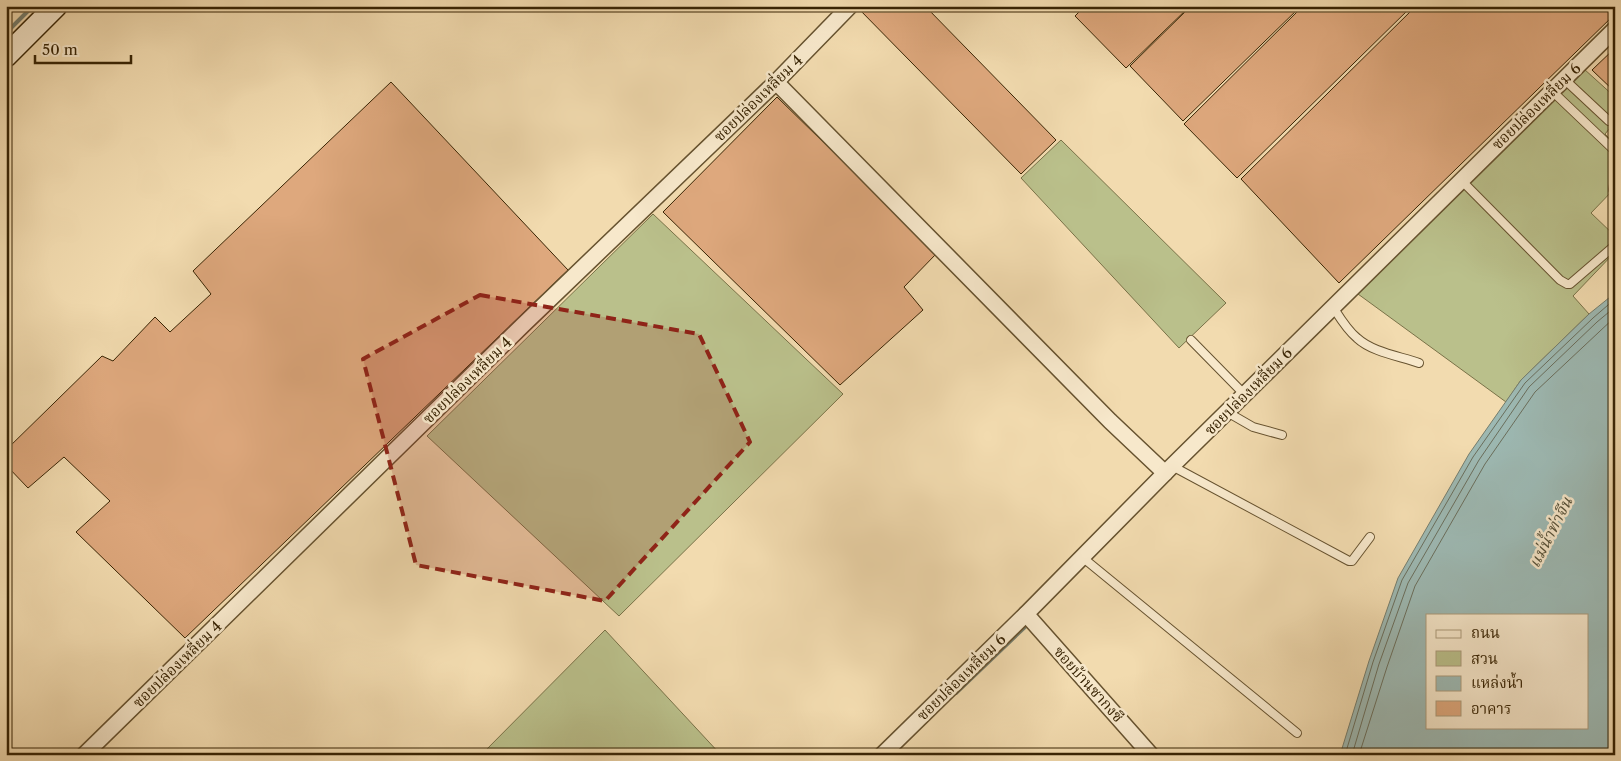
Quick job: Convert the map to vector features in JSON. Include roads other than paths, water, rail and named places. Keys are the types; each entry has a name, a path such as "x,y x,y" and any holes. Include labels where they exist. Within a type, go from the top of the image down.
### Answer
{"street":[{"path":"6,56 56,6"},
{"name":"ซอยปล่องเหลี่ยม 4","path":"84,755 516,332 776,82 850,6"},
{"name":"ซอยปล่องเหลี่ยม 6","path":"882,755 1615,29"},
{"path":"776,82 1110,421 1169,470"},
{"name":"ซอยบ้านซากงซี","path":"1026,614 1151,755"}],"lane":[{"path":"1564,79 1609,121"},
{"path":"1552,90 1615,151"},
{"path":"1613,190 1615,179"},
{"path":"1461,180 1560,280 1567,284 1570,284 1613,247"},
{"path":"1333,307 1356,338 1367,346 1419,363"},
{"path":"1191,340 1245,394"},
{"path":"1227,412 1258,429 1282,435"},
{"path":"1169,470 1348,561 1352,561 1370,536"},
{"path":"1082,557 1297,733"}],"water":[{"name":"แม่น้ำท่าจีน","path":"1615,293 1615,755 1340,755 1369,661 1398,578 1469,454 1521,380 1589,314"}],"waterway":[{"path":"6,33 33,6"},
{"path":"956,693 1026,626"}]}
